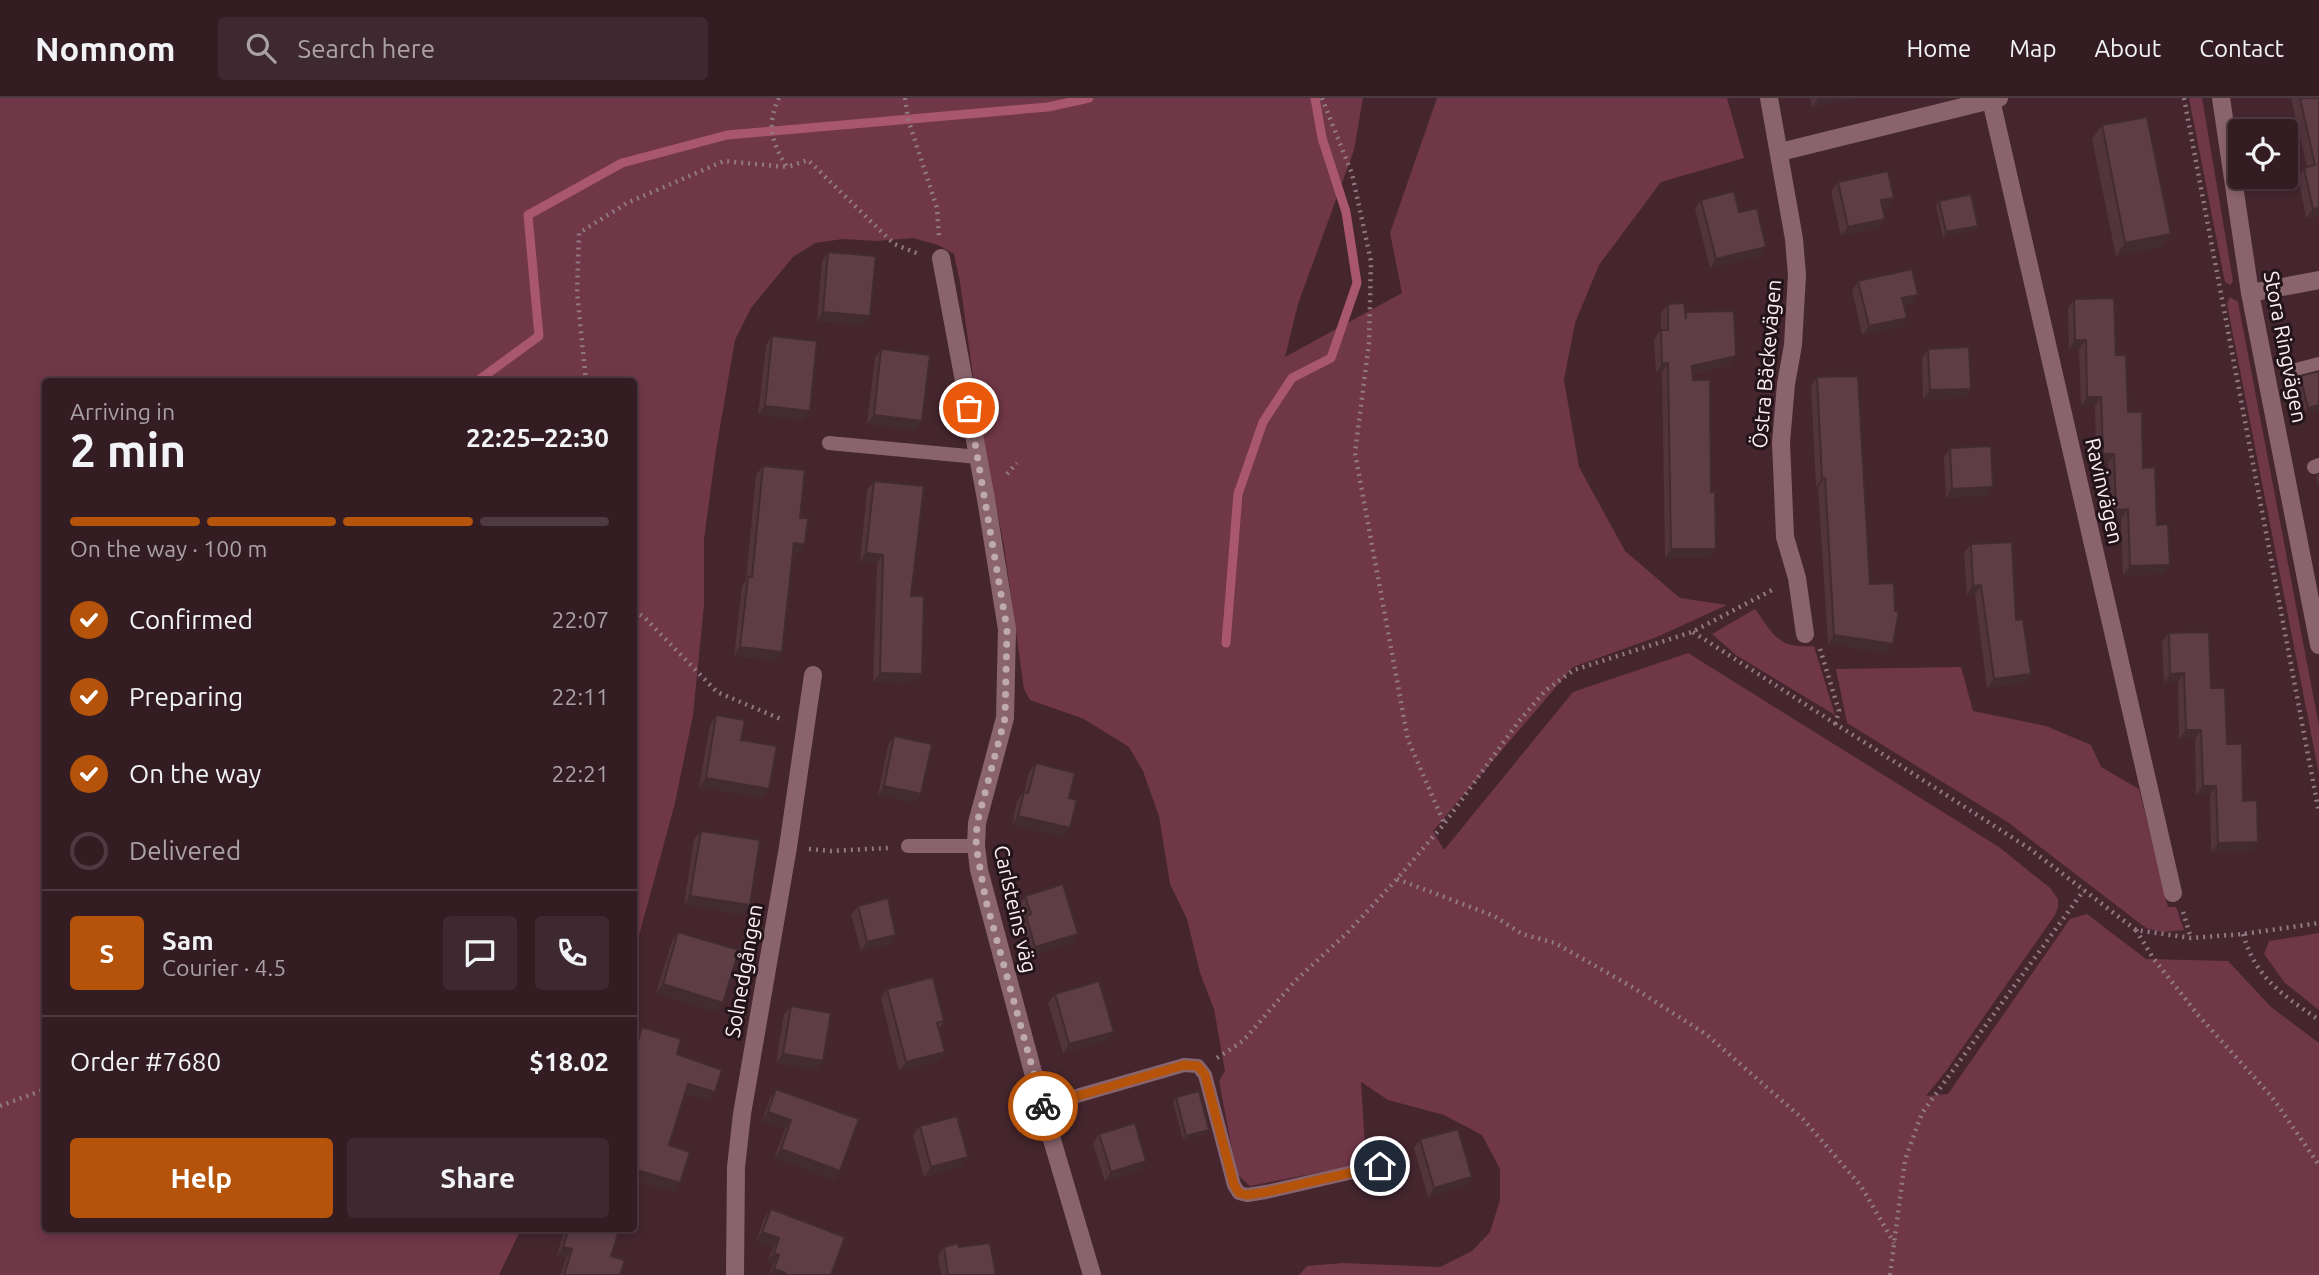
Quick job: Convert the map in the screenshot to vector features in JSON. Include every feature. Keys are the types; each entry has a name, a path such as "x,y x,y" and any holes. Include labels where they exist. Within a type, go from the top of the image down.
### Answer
{"street":[{"name":"Östra Bäckevägen","path":"1769,98 1794,239 1797,275 1793,345 1786,384 1781,442 1785,537 1797,578 1805,634"},
{"name":"Stora Ringvägen","path":"2221,98 2250,293 2319,645"},
{"path":"1780,152 1995,99"},
{"name":"Ravinvägen","path":"1995,99 2173,892"},
{"name":"Carlsteins väg","path":"941,258 1007,629 1005,718 977,823 976,846 986,901 1092,1275"},
{"path":"2250,293 2319,280"},
{"name":"Solnedgången","path":"735,1275 736,1167 742,1114 807,730 813,675"}],"lane":[{"path":"2296,370 2319,364"},
{"path":"829,443 978,457"},
{"path":"908,846 976,846"},
{"path":"1042,1106 1184,1065 1198,1066 1205,1075 1234,1185 1239,1193 1247,1195 1266,1192 1380,1166"}],"path":[{"path":"779,98 772,112 774,147 787,167"},
{"path":"586,378 577,292 579,233 627,203 724,161 787,167 808,160 894,244 924,256 941,258 937,208 908,119 905,98"},
{"path":"1322,98 1352,174 1371,261 1369,344 1355,453 1408,740 1444,824"},
{"path":"2184,98 2319,813"},
{"path":"1236,1047 1295,981 1347,933 1397,879 1444,824 1519,721 1546,690 1574,670 1692,632 1797,578"},
{"path":"637,613 645,617 718,692 807,730"},
{"path":"1692,632 1962,803 2030,849 2136,930 2153,958 2198,1015 2272,1097 2319,1166"},
{"path":"1805,634 1819,647 1839,711 1835,725"},
{"path":"831,851 866,849"},
{"path":"1397,879 1494,916 1522,934 1555,943 1634,988 1706,1035 1803,1119 1861,1186 1895,1244"},
{"path":"1890,1275 1905,1160 1922,1113 2084,890"},
{"path":"2136,930 2191,937 2243,934 2319,923"},
{"path":"2243,934 2248,951 2264,978 2319,1020"},
{"path":"0,1106 42,1090"}],"shaded area":[{"path":"0,98 1363,98 1354,150 1298,304 1285,357 1402,293 1390,233 1437,98 1727,98 1744,158 1661,182 1599,265 1575,323 1564,380 1579,467 1625,551 1680,598 1727,605 1657,637 1573,667 1433,831 1444,850 1573,692 1688,653 1999,847 2050,888 2058,899 2055,915 1926,1096 1948,1094 2070,919 2087,914 2146,959 2228,961 2271,1007 2319,1043 2319,1275 1299,1275 1307,1266 1343,1263 1440,1267 1472,1251 1490,1232 1500,1200 1500,1169 1482,1135 1444,1115 1388,1100 1361,1082 1365,1148 1363,1161 1357,1165 1250,1186 1238,1175 1219,1081 1225,1071 1214,1009 1200,973 1187,919 1170,884 1159,816 1143,771 1129,747 1084,719 1030,700 1024,689 1004,546 979,419 954,254 938,245 913,238 877,241 843,239 815,243 793,257 751,308 735,340 704,539 704,605 693,715 675,803 637,943 637,378 42,378 42,1232 520,1232 499,1275 0,1275"},
{"path":"2189,98 2202,98 2233,281 2230,285 2225,282"},
{"path":"2230,297 2238,302 2319,726 2319,774 2227,304"},
{"path":"1755,609 1778,638 1792,645 1814,646 1835,715 1736,655 1712,634"},
{"path":"1961,667 1973,711 2046,726 2091,745 2101,767 2139,789 2168,907 2176,907 2184,930 2162,932 2146,928 2009,823 1847,723 1836,669"},
{"path":"2319,933 2319,1010 2285,983 2264,954 2269,941"}],"building":[{"path":"2300,98 2319,98 2319,208 2313,209 2304,168 2315,165"},
{"path":"2147,117 2171,234 2125,243 2102,125"},
{"path":"1888,171 1894,198 1881,200 1885,219 1848,227 1838,182"},
{"path":"1734,191 1739,212 1757,208 1766,247 1716,259 1701,200"},
{"path":"1971,194 1978,226 1946,232 1939,201"},
{"path":"828,252 876,256 870,316 823,312"},
{"path":"1912,269 1918,295 1902,298 1907,318 1869,326 1858,281"},
{"path":"2114,298 2116,355 2126,355 2128,412 2142,412 2143,468 2155,467 2157,525 2168,524 2170,565 2130,566 2128,509 2116,510 2114,454 2103,454 2101,397 2087,397 2086,340 2075,340 2074,299"},
{"path":"1684,303 1686,319 1686,312 1734,311 1736,356 1692,366 1693,380 1710,380 1711,492 1715,492 1716,549 1671,549 1668,363 1662,364 1661,330 1668,330 1668,304"},
{"path":"772,336 817,341 810,411 765,406"},
{"path":"1969,347 1971,389 1930,390 1928,349"},
{"path":"881,349 930,355 922,421 874,415"},
{"path":"2319,371 2319,405 2308,408 2300,376"},
{"path":"1858,376 1870,584 1894,583 1895,611 1899,611 1893,644 1834,635 1817,377"},
{"path":"1991,446 1993,487 1952,489 1950,448"},
{"path":"763,466 805,470 800,518 808,518 805,544 794,543 782,652 740,647 748,577 752,577"},
{"path":"874,481 924,486 911,596 924,596 922,674 880,673 883,555 866,553"},
{"path":"2012,542 2016,620 2023,619 2031,674 1994,679 1981,585 1973,586 1971,544"},
{"path":"2209,632 2211,688 2225,688 2227,744 2242,744 2243,801 2257,800 2258,842 2218,843 2216,786 2203,786 2201,730 2186,730 2184,673 2170,674 2169,633"},
{"path":"716,715 745,720 741,740 777,746 769,789 706,778"},
{"path":"894,736 932,744 921,794 884,786"},
{"path":"1036,763 1075,773 1069,798 1077,800 1070,828 1018,816"},
{"path":"701,831 760,840 750,905 690,896"},
{"path":"1063,884 1078,934 1035,947 1026,916 1031,914 1025,896"},
{"path":"888,898 896,935 867,942 858,906"},
{"path":"678,932 739,950 723,1003 663,984"},
{"path":"933,977 944,1021 937,1023 945,1052 906,1062 887,989"},
{"path":"1099,981 1114,1032 1069,1044 1055,994"},
{"path":"791,1006 831,1013 823,1061 783,1054"},
{"path":"642,1027 681,1039 677,1054 722,1070 715,1092 688,1084 669,1145 690,1152 680,1183 637,1170 637,1045"},
{"path":"776,1089 859,1119 840,1171 781,1149 791,1120 768,1112"},
{"path":"1199,1091 1209,1130 1186,1136 1176,1097"},
{"path":"957,1116 968,1157 931,1167 920,1126"},
{"path":"1135,1123 1146,1161 1111,1172 1099,1134"},
{"path":"1458,1129 1472,1177 1434,1188 1420,1139"},
{"path":"771,1209 845,1237 831,1275 785,1275 774,1269 779,1255 774,1253 779,1238 762,1232"},
{"path":"568,1232 619,1232 611,1256 625,1260 620,1275 564,1275 572,1249 563,1247"},
{"path":"958,1243 959,1247 990,1243 996,1275 948,1275 944,1247"}],"waterway":[{"path":"481,378 539,336 528,215 622,163 727,135 1048,107 1089,98"},
{"path":"1226,643 1238,494 1263,422 1292,378 1331,358 1357,283 1346,212 1322,138 1315,98"}],"way so far":[{"path":"969,408 1007,629 1005,718 977,823 976,846 986,901 1043,1106"}],"route":[{"path":"1043,1106 1184,1065 1198,1066 1205,1075 1234,1185 1239,1193 1247,1195 1266,1192 1380,1166"}]}
